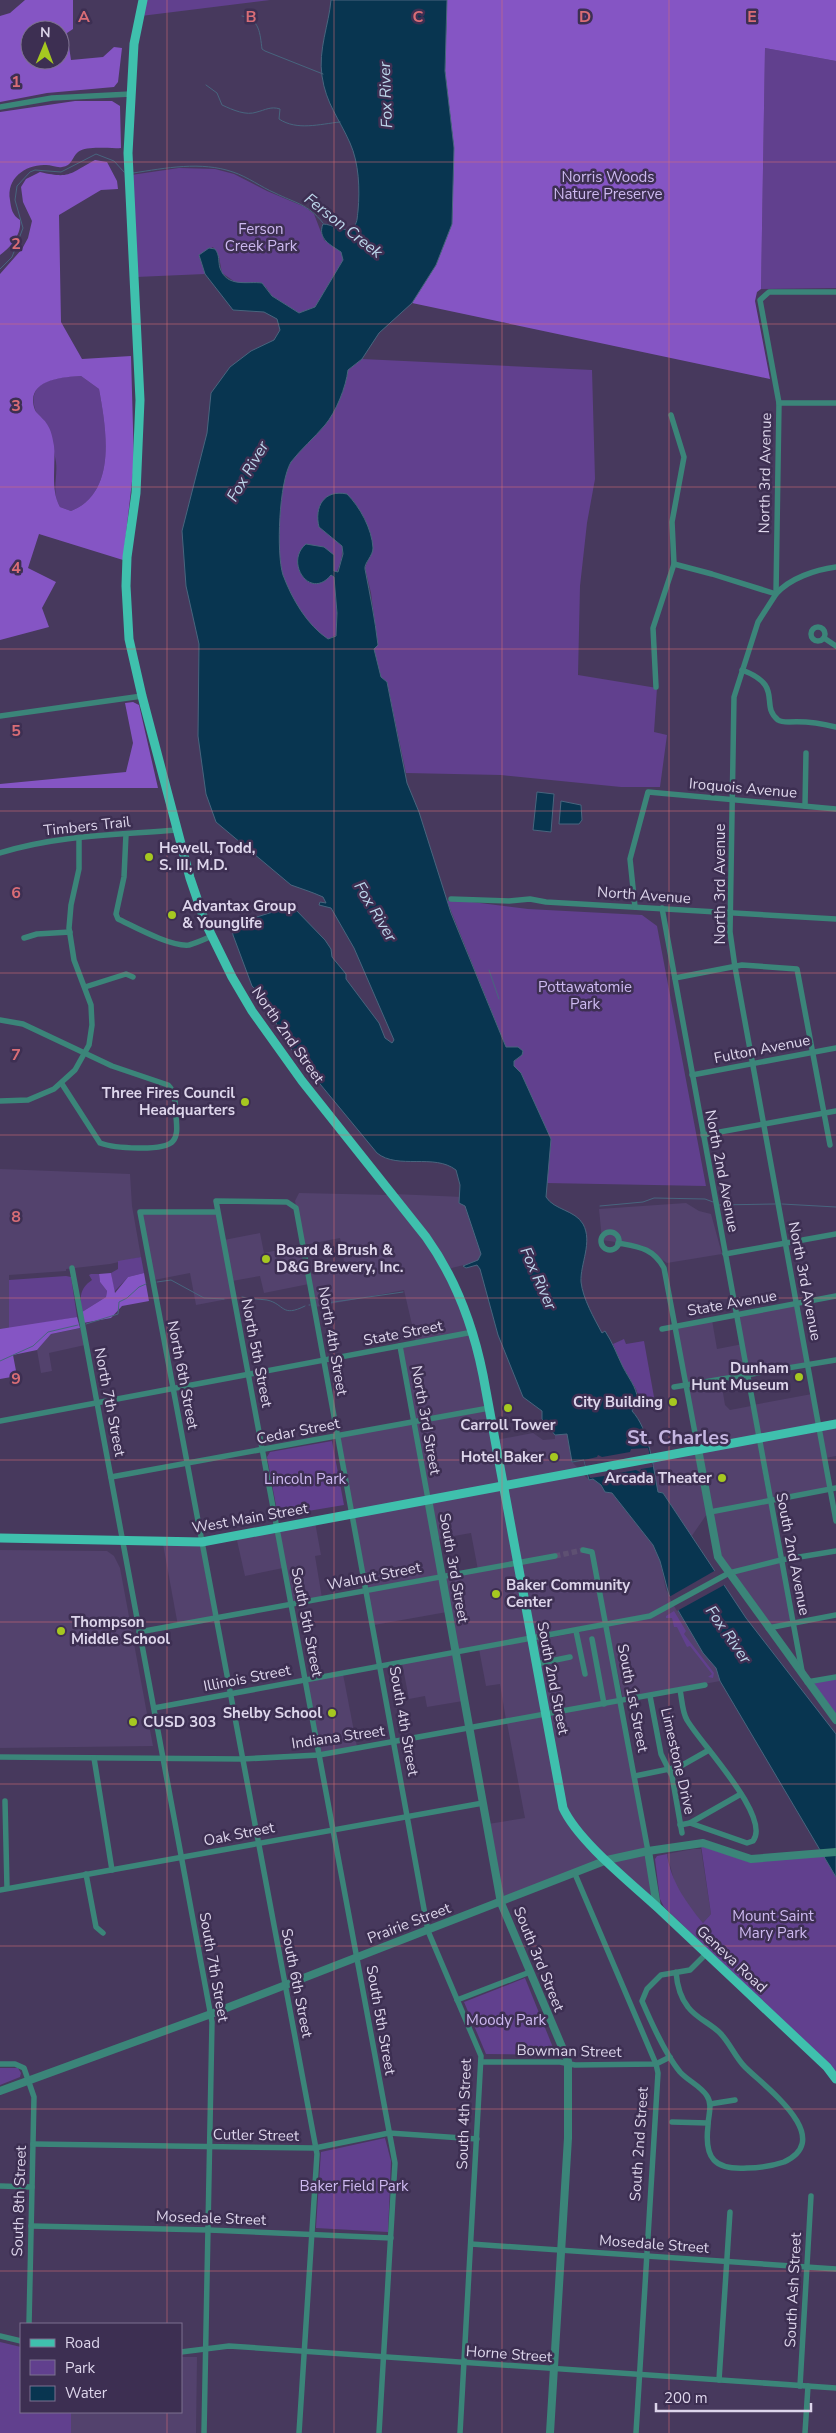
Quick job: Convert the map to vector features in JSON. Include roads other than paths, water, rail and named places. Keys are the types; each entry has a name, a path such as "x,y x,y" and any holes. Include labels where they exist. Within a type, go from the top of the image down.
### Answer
{"main road":[{"name":"North 2nd Street","path":"143,0 134,44 128,163 140,400 136,493 127,564 127,616 142,696 190,878 212,936 232,977 277,1047 433,1246 453,1280 473,1332 503,1486"},
{"name":"West Main Street","path":"0,1538 122,1542 202,1542 836,1424"},
{"name":"South 2nd Street","path":"503,1486 563,1808 576,1829 607,1860"},
{"name":"Geneva Road","path":"607,1860 827,2067 836,2079"}],"street":[{"path":"0,107 52,98 131,94"},
{"name":"North 3rd Avenue","path":"836,292 775,291 762,297 760,309 779,403 776,594 759,619 734,697 732,912 730,932 752,1064 819,1427 833,1488 836,1521"},
{"path":"779,403 836,403"},
{"path":"656,687 652,628 674,564 672,522 684,457 671,415"},
{"path":"674,564 776,594 783,586 819,570 836,567"},
{"path":"824,638 836,646"},
{"path":"742,670 758,676 764,682 773,714 778,720 782,722 814,722 836,727"},
{"path":"0,716 142,696"},
{"path":"805,806 806,753"},
{"name":"Iroquois Avenue","path":"635,907 630,859 648,792 836,809"},
{"name":"Timbers Trail","path":"0,853 39,843 177,830"},
{"path":"126,834 124,878 116,914 118,919 182,945 193,944 212,936"},
{"path":"0,1101 36,1098 62,1084 75,1070 85,1054 92,1025 91,1005 74,960 70,932 71,906 79,869 79,838"},
{"name":"North Avenue","path":"452,898 509,901 530,899 546,902 836,919"},
{"name":"North 2nd Avenue","path":"662,908 758,1438"},
{"path":"24,938 37,934 70,932"},
{"path":"675,978 742,965 797,968 830,1145"},
{"path":"85,987 126,974 133,977"},
{"path":"0,1020 23,1024 112,1066 163,1082 170,1087 175,1097 177,1132 173,1141 166,1146 153,1148 100,1143 62,1084"},
{"name":"Fulton Avenue","path":"692,1075 836,1048"},
{"path":"703,1135 836,1111"},
{"name":"North 4th Street","path":"217,1212 216,1202 293,1204 296,1208 352,1513"},
{"name":"North 6th Street","path":"202,1542 140,1212 217,1212"},
{"name":"North 5th Street","path":"217,1212 249,1374 276,1528"},
{"path":"725,1254 836,1234"},
{"path":"618,1243 643,1247 659,1258 664,1268 718,1557 836,1720"},
{"name":"North 7th Street","path":"72,1268 122,1542"},
{"name":"State Avenue","path":"662,1329 836,1296"},
{"name":"State Street","path":"0,1421 473,1332"},
{"name":"North 3rd Street","path":"400,1346 428,1499"},
{"path":"674,1387 836,1360"},
{"name":"Cedar Street","path":"111,1477 489,1408"},
{"name":"South 2nd Avenue","path":"758,1438 805,1679"},
{"path":"710,1512 833,1488"},
{"name":"South 3rd Street","path":"428,1499 501,1902 568,2064 568,2138 550,2433"},
{"name":"South 4th Street","path":"352,1513 428,1930 481,2056 460,2433"},
{"name":"South 5th Street","path":"276,1528 395,2163 379,2433"},
{"name":"South 7th Street","path":"122,1542 211,2014 209,2230 204,2433"},
{"name":"South 6th Street","path":"202,1542 315,2148 312,2234 299,2433"},
{"name":"South 1st Street","path":"586,1551 593,1556 622,1701 648,1851"},
{"name":"Illinois Street","path":"154,1708 305,1679 531,1640 650,1616 729,1573 781,1560 836,1551"},
{"name":"Walnut Street","path":"139,1632 555,1556"},
{"path":"768,1628 836,1615"},
{"path":"576,1631 585,1674"},
{"path":"592,1639 604,1704"},
{"path":"536,1664 570,1657"},
{"path":"805,1679 836,1677"},
{"name":"Indiana Street","path":"0,1757 164,1760 242,1759 319,1755 704,1685"},
{"path":"680,1690 687,1720 741,1794 752,1814 756,1837 750,1843 690,1823"},
{"name":"Limestone Drive","path":"650,1696 661,1754 669,1769 682,1833"},
{"path":"635,1776 685,1765 709,1750"},
{"path":"94,1758 112,1870"},
{"path":"680,1825 690,1823 741,1794"},
{"path":"3,1889 5,1801"},
{"name":"Oak Street","path":"3,1889 483,1803"},
{"name":"Prairie Street","path":"0,2091 211,2014 284,1984 575,1874 607,1860 648,1851 703,1843 751,1860 836,1852"},
{"path":"648,1851 657,1907"},
{"path":"86,1874 96,1926 103,1933"},
{"name":"South 2nd Street","path":"575,1874 656,2064 658,2073 645,2255 636,2433"},
{"path":"676,1972 678,1987 686,2006 725,2038 744,2066 788,2102 807,2129 809,2145 801,2154 777,2164 755,2168 726,2168 716,2162 709,2153 708,2123 710,2104 704,2091 686,2080 670,2057 642,2001 647,1989 661,1975 676,1972 690,1970 706,1954"},
{"path":"457,2000 530,1972"},
{"path":"656,2064 670,2057"},
{"name":"Bowman Street","path":"481,2062 656,2064"},
{"path":"0,2064 21,2066 30,2080"},
{"name":"South 8th Street","path":"28,2323 34,2097 30,2080"},
{"path":"710,2104 735,2100"},
{"path":"672,2122 708,2123"},
{"name":"Cutler Street","path":"33,2144 315,2148 389,2133 477,2139"},
{"path":"0,2186 32,2187"},
{"name":"South Ash Street","path":"800,2386 811,2196"},
{"path":"720,2380 730,2212"},
{"name":"Mosedale Street","path":"31,2226 209,2230 391,2238"},
{"name":"Mosedale Street","path":"471,2244 836,2269"},
{"path":"0,2336 20,2341"},
{"name":"Horne Street","path":"182,2352 229,2346 836,2388"},
{"path":"805,2433 808,2386"}],"water":[{"name":"Fox River","path":"331,0 447,0 445,71 454,148 452,224 436,265 412,303 379,333 362,359 348,370 340,399 329,420 291,462 281,501 279,535 283,575 296,602 313,626 328,639 336,636 337,613 334,577 331,575 323,582 315,584 308,581 302,576 298,560 300,552 306,544 324,547 334,555 334,571 338,572 343,554 342,546 319,527 318,513 322,501 327,497 332,494 347,494 364,519 372,541 373,551 365,569 378,645 374,649 381,677 387,682 407,783 419,812 451,913 506,1047 518,1047 523,1051 522,1055 514,1061 514,1066 521,1073 551,1139 546,1197 554,1205 579,1219 586,1231 587,1238 581,1275 582,1288 586,1302 602,1333 605,1331 608,1335 636,1391 638,1400 633,1404 632,1411 643,1428 658,1492 663,1493 746,1618 836,1734 836,1877 720,1681 716,1668 703,1653 669,1595 660,1561 653,1545 612,1493 605,1492 601,1485 593,1479 589,1480 584,1460 572,1462 567,1434 555,1435 542,1419 542,1411 523,1397 498,1335 480,1269 477,1265 466,1268 463,1266 478,1260 481,1254 465,1206 459,1203 460,1185 456,1170 447,1165 437,1163 395,1160 377,1153 292,1050 278,1030 272,1005 252,986 233,935 232,928 237,923 286,908 294,908 325,940 331,949 332,957 346,974 346,979 379,1023 385,1038 392,1043 394,1040 354,948 331,908 319,905 320,902 326,903 323,897 291,885 216,822 206,794 198,736 199,644 186,586 182,531 207,433 211,393 230,367 251,351 274,340 280,330 277,319 264,312 233,310 205,274 199,255 209,248 215,249 220,268 227,278 238,282 262,283 272,296 299,313 315,307 343,260 341,252 323,238 323,224 349,229 356,222 359,194 355,159 350,143 330,103 322,76 321,57"},
{"path":"537,792 554,794 551,832 533,830"},
{"path":"561,801 581,805 582,820 579,824 559,824"}],"waterway":[{"path":"242,16 256,24 260,33 262,49 323,74"},
{"path":"206,85 217,93 222,105 240,112 253,113 277,108 280,109 279,119 286,123 301,126 340,122"},
{"name":"Ferson Creek","path":"0,269 12,257 23,228 15,200 17,186 30,172 35,170 61,172 96,154 114,161 124,172"},
{"name":"Ferson Creek","path":"133,173 183,166 209,167 233,172 301,205 312,212 323,223"},
{"path":"489,970 499,999"},
{"path":"600,1206 643,1202 654,1198 705,1199 713,1202"},
{"path":"718,1205 775,1204"},
{"path":"782,1204 836,1207"},
{"path":"157,1282 171,1280 204,1298 224,1299"},
{"path":"86,1324 118,1314 119,1302 146,1284"},
{"path":"320,1304 403,1292"},
{"path":"242,1297 267,1300 291,1311 305,1306"},
{"path":"0,1361 33,1346 48,1332 78,1325"}],"tunnel":[{"path":"555,1556 583,1550"}],"place":[{"name":"Hewell, Todd, S. III, M.D.","path":"149,857"},
{"name":"Advantax Group & Younglife","path":"172,915"},
{"name":"Three Fires Council Headquarters","path":"245,1102"},
{"name":"Board & Brush & D&G Brewery, Inc.","path":"266,1259"},
{"name":"Dunham Hunt Museum","path":"799,1377"},
{"name":"City Building","path":"673,1402"},
{"name":"Carroll Tower","path":"508,1408"},
{"name":"Hotel Baker","path":"554,1457"},
{"name":"Arcada Theater","path":"722,1478"},
{"name":"Baker Community Center","path":"496,1594"},
{"name":"Thompson Middle School","path":"61,1631"},
{"name":"Shelby School","path":"332,1713"},
{"name":"CUSD 303","path":"133,1722"}],"district":[{"name":"St. Charles","path":"678,1437"}],"park label":[{"name":"Norris Woods Nature Preserve","path":"608,186"},
{"name":"Ferson Creek Park","path":"261,238"},
{"name":"Pottawatomie Park","path":"585,996"},
{"name":"Lincoln Park","path":"305,1479"},
{"name":"Mount Saint Mary Park","path":"773,1924"},
{"name":"Moody Park","path":"506,2020"},
{"name":"Baker Field Park","path":"354,2186"}]}
